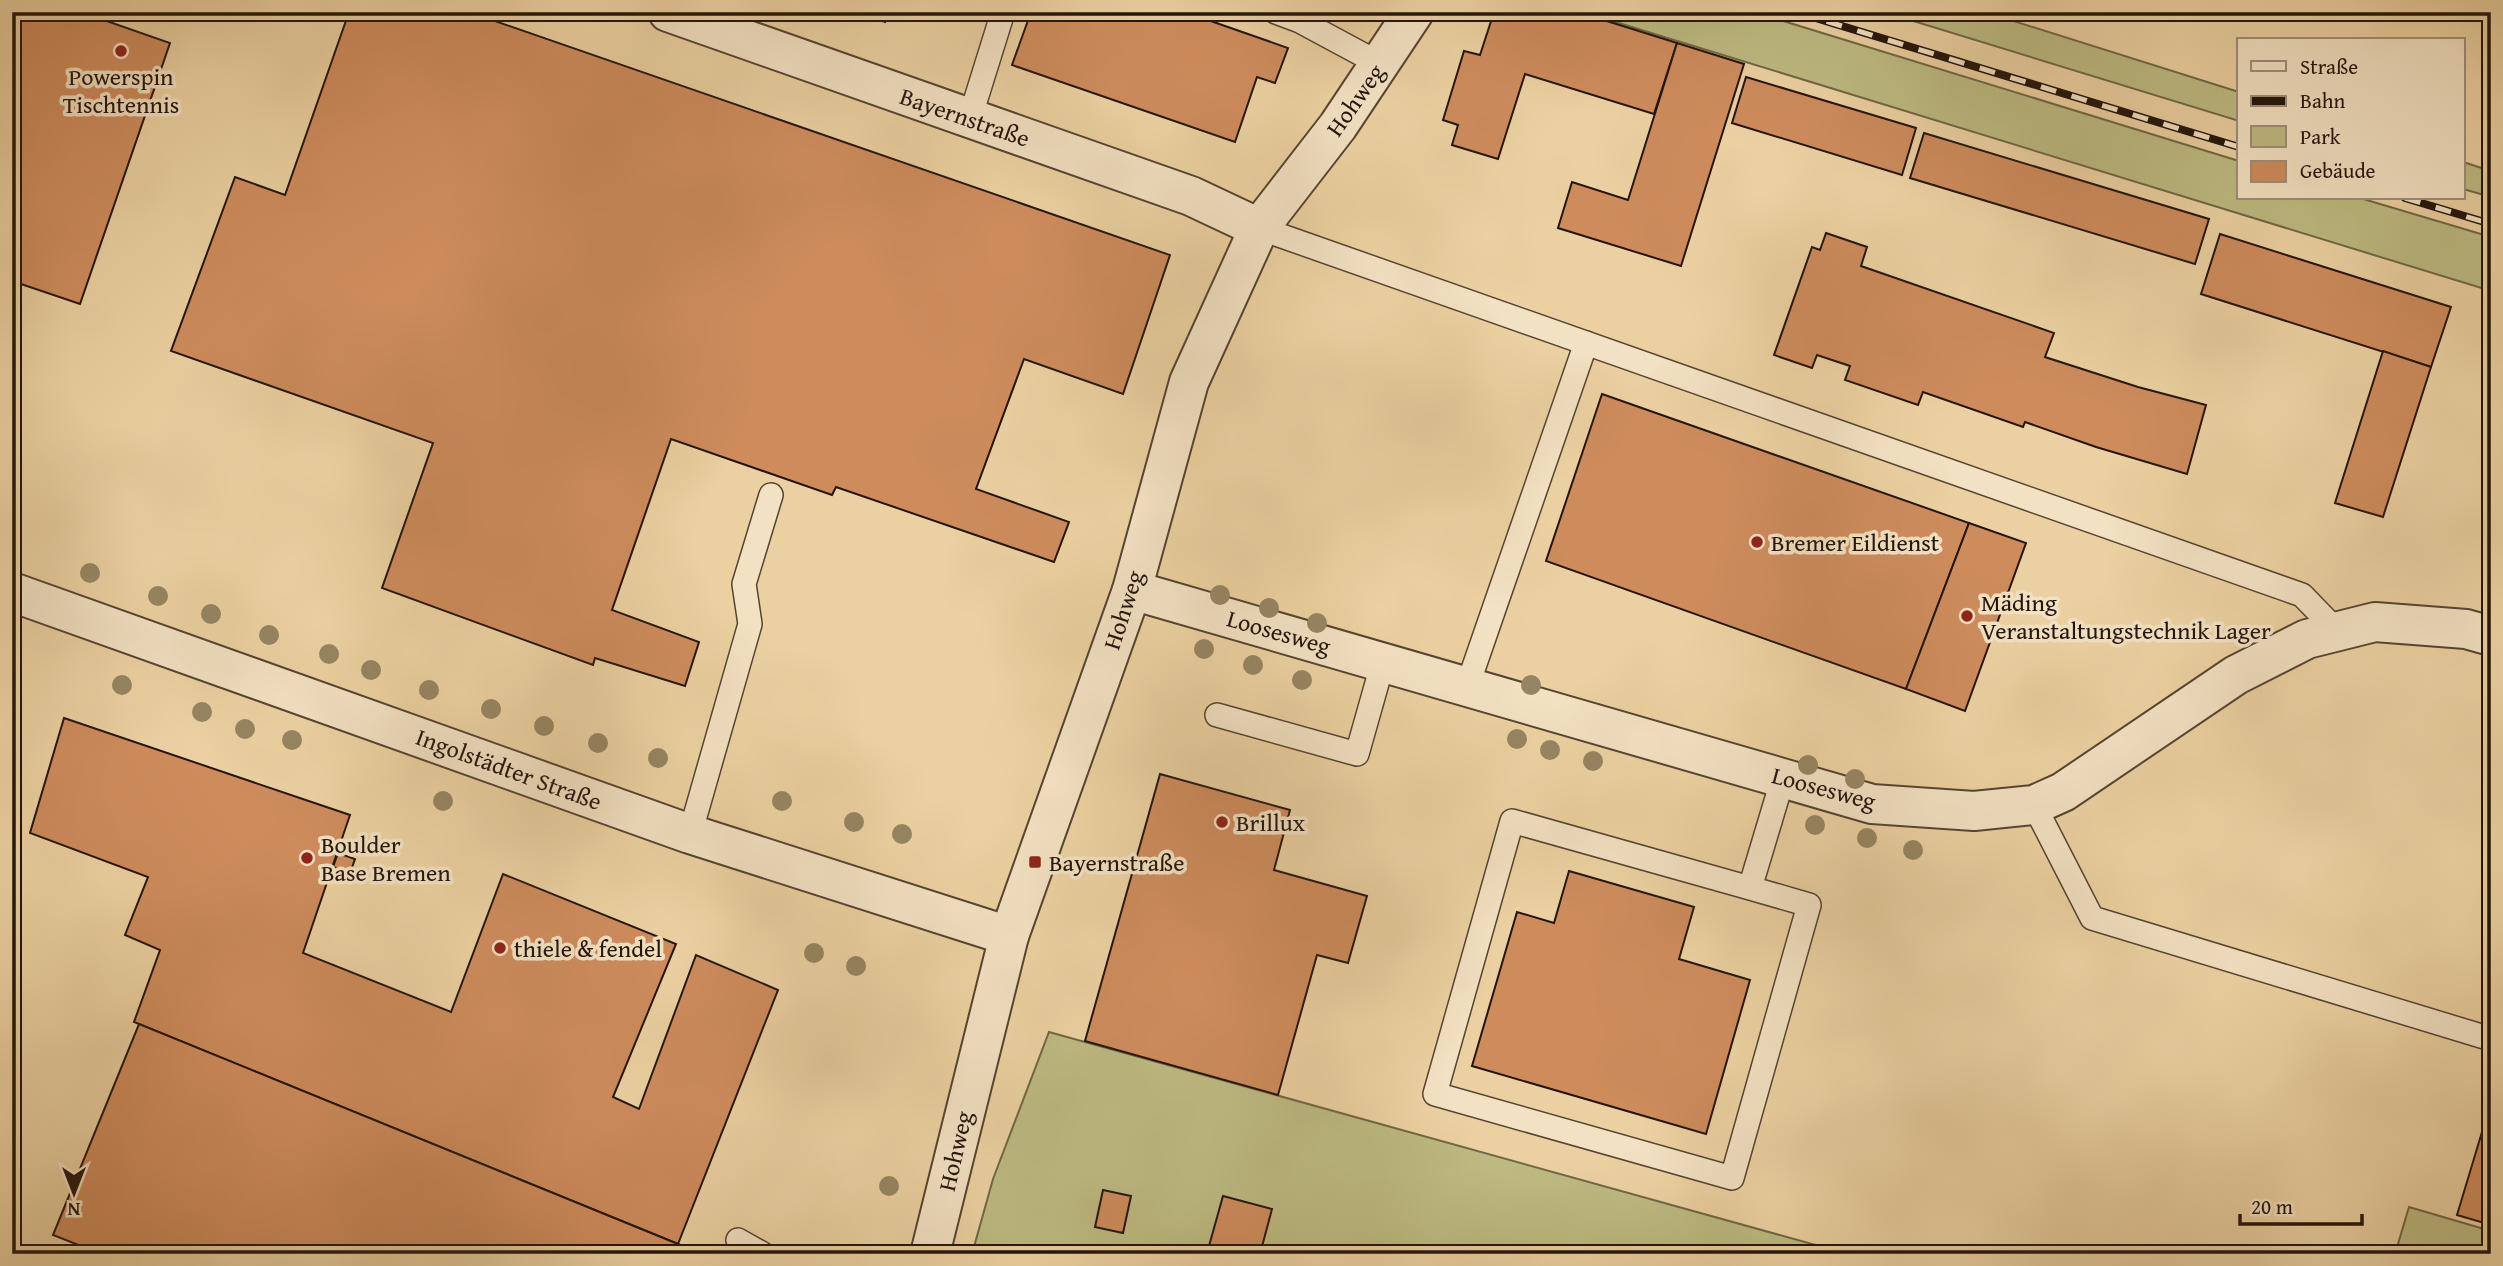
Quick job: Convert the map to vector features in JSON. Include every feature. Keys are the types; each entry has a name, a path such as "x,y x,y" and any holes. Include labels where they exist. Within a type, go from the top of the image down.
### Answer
{"street":[{"name":"Bayernstraße","path":"668,12 1191,196 1259,228"},
{"name":"Hohweg","path":"930,1254 1009,936 1132,590 1189,382 1259,228 1304,172 1415,12"},
{"name":"Loosesweg","path":"1132,590 1872,804 1974,811 2034,805 2063,792 2236,675 2307,639 2375,622 2466,629 2491,636"},
{"name":"Ingolstädter Straße","path":"12,592 690,834 1009,936"}],"lane":[{"path":"970,118 1003,12"},
{"path":"1276,12 1300,21 1380,64"},
{"path":"1259,228 2302,595 2337,631"},
{"path":"1467,687 1586,343"},
{"path":"690,834 750,624 744,584 771,495"},
{"path":"1217,715 1357,754 1383,662"},
{"path":"1750,888 1783,778"},
{"path":"2034,805 2092,918 2491,1039"},
{"path":"1513,821 1750,888 1809,905 1732,1178 1435,1094 1513,821"},
{"path":"738,1240 762,1254"}],"green space":[{"path":"1583,12 1754,12 2237,160 2237,200 2367,200 2491,237 2491,291"},
{"path":"1884,12 1985,12 2237,91 2237,120"},
{"path":"2464,162 2491,171 2491,197 2464,189"},
{"path":"1049,1032 1848,1254 972,1254 993,1179"},
{"path":"2409,1207 2491,1231 2491,1254 2395,1254"}],"building":[{"path":"12,12 81,12 170,43 80,304 12,281"},
{"path":"349,12 469,12 1170,255 1123,394 1024,359 976,489 1069,522 1054,562 836,487 832,495 671,439 612,610 699,642 685,686 595,658 593,665 382,588 433,443 171,351 235,177 285,195"},
{"path":"858,12 889,12 885,22"},
{"path":"1031,12 1185,12 1288,48 1275,83 1257,77 1235,142 1012,65"},
{"path":"1494,12 1578,12 1677,43 1654,114 1525,74 1498,159 1452,145 1458,125 1443,120 1464,51 1480,55"},
{"path":"1677,43 1744,64 1681,266 1558,228 1572,182 1628,200"},
{"path":"1746,77 1916,128 1902,175 1732,123"},
{"path":"1924,133 2209,219 2195,264 1910,178"},
{"path":"1826,233 1867,247 1861,266 2054,333 2045,357 2138,387 2206,405 2187,474 2096,447 2025,422 2023,427 1923,392 1918,405 1845,380 1850,366 1817,355 1812,368 1774,355 1812,247 1820,250"},
{"path":"2220,234 2451,307 2431,367 2201,294"},
{"path":"2383,351 2431,367 2383,517 2335,503"},
{"name":"Bremer Eildienst","path":"1602,394 1969,523 1906,689 1546,561"},
{"name":"Mäding Veranstaltungstechnik Lager","path":"1969,523 2026,543 1965,711 1906,689"},
{"path":"64,718 350,815 303,953 451,1012 503,874 676,944 613,1097 639,1109 696,955 778,990 678,1244 134,1022 160,950 125,935 148,877 30,833"},
{"path":"1160,774 1290,810 1274,870 1367,896 1348,963 1317,955 1278,1095 1085,1041"},
{"path":"338,853 355,859 350,873 333,867"},
{"path":"1569,871 1694,907 1679,959 1750,980 1706,1134 1472,1066 1517,912 1554,923"},
{"path":"139,1024 702,1254 101,1254 53,1235"},
{"path":"2491,1102 2491,1225 2457,1215"},
{"path":"1103,1190 1131,1196 1123,1233 1095,1227"},
{"path":"1223,1196 1272,1209 1260,1254 1240,1254 1209,1246"}],"railway":[{"path":"1796,12 2237,146"},
{"path":"2412,200 2491,224"}],"place":[{"name":"Powerspin Tischtennis","path":"121,51"},
{"name":"Bremer Eildienst","path":"1757,542"},
{"name":"Mäding Veranstaltungstechnik Lager","path":"1967,616"},
{"name":"Brillux","path":"1222,822"},
{"name":"Boulder Base Bremen","path":"307,858"},
{"name":"Bayernstraße","path":"1035,862"},
{"name":"thiele & fendel","path":"500,948"}]}
